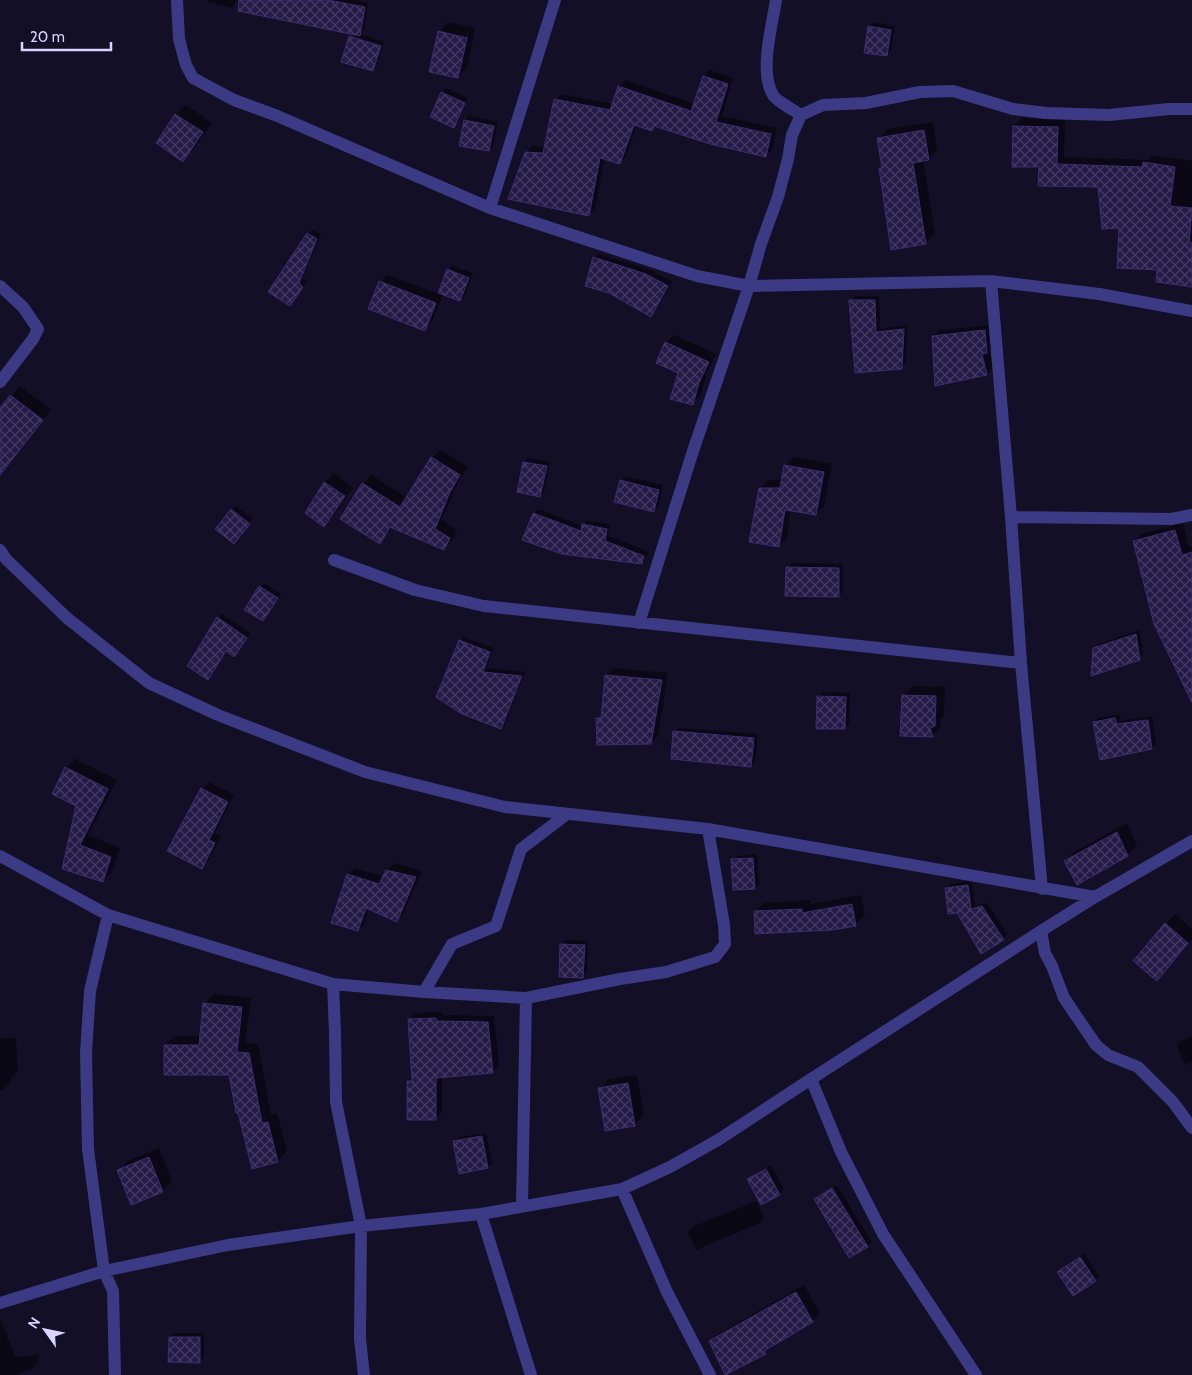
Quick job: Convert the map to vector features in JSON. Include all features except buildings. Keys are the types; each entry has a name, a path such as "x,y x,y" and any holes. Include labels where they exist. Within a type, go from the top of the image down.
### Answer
{"street":[{"path":"177,0 179,40 186,65 193,78 234,100 274,115 490,208 697,276 749,286 991,281 1099,294 1192,311"},
{"path":"490,208 555,0"},
{"path":"776,0 768,52 767,78 773,97 801,115"},
{"path":"639,623 693,451 749,286 760,244 778,198 792,135 801,115 823,105 866,103 920,92 953,91 1013,109 1046,113 1109,115 1169,109 1192,109"},
{"path":"991,281 1021,663 1042,889"},
{"path":"0,286 23,307 38,328 33,340 0,382"},
{"path":"1011,517 1171,518 1192,515"},
{"path":"0,550 6,559 67,618 150,683 218,716 365,772 505,807 708,829 1095,897"},
{"path":"334,560 415,590 484,606 1021,663"},
{"path":"424,992 452,944 496,926 521,849 567,814"},
{"path":"0,856 108,915 333,984 526,998 620,978 666,972 715,957 725,944 724,925 708,829"},
{"path":"0,1303 104,1271 228,1245 361,1226 481,1214 622,1190 670,1167 718,1140 1041,931 1095,897 1192,841"},
{"path":"108,915 90,991 86,1053 88,1149 104,1271 113,1291 116,1350 115,1375"},
{"path":"1041,931 1045,953 1064,998 1096,1045 1108,1055 1138,1067 1173,1102 1192,1128"},
{"path":"333,984 336,1102 361,1226 360,1339 364,1375"},
{"path":"522,1206 526,998"},
{"path":"811,1079 841,1152 883,1234 976,1375"},
{"path":"622,1190 668,1292 710,1375"},
{"path":"481,1214 531,1375"}]}
